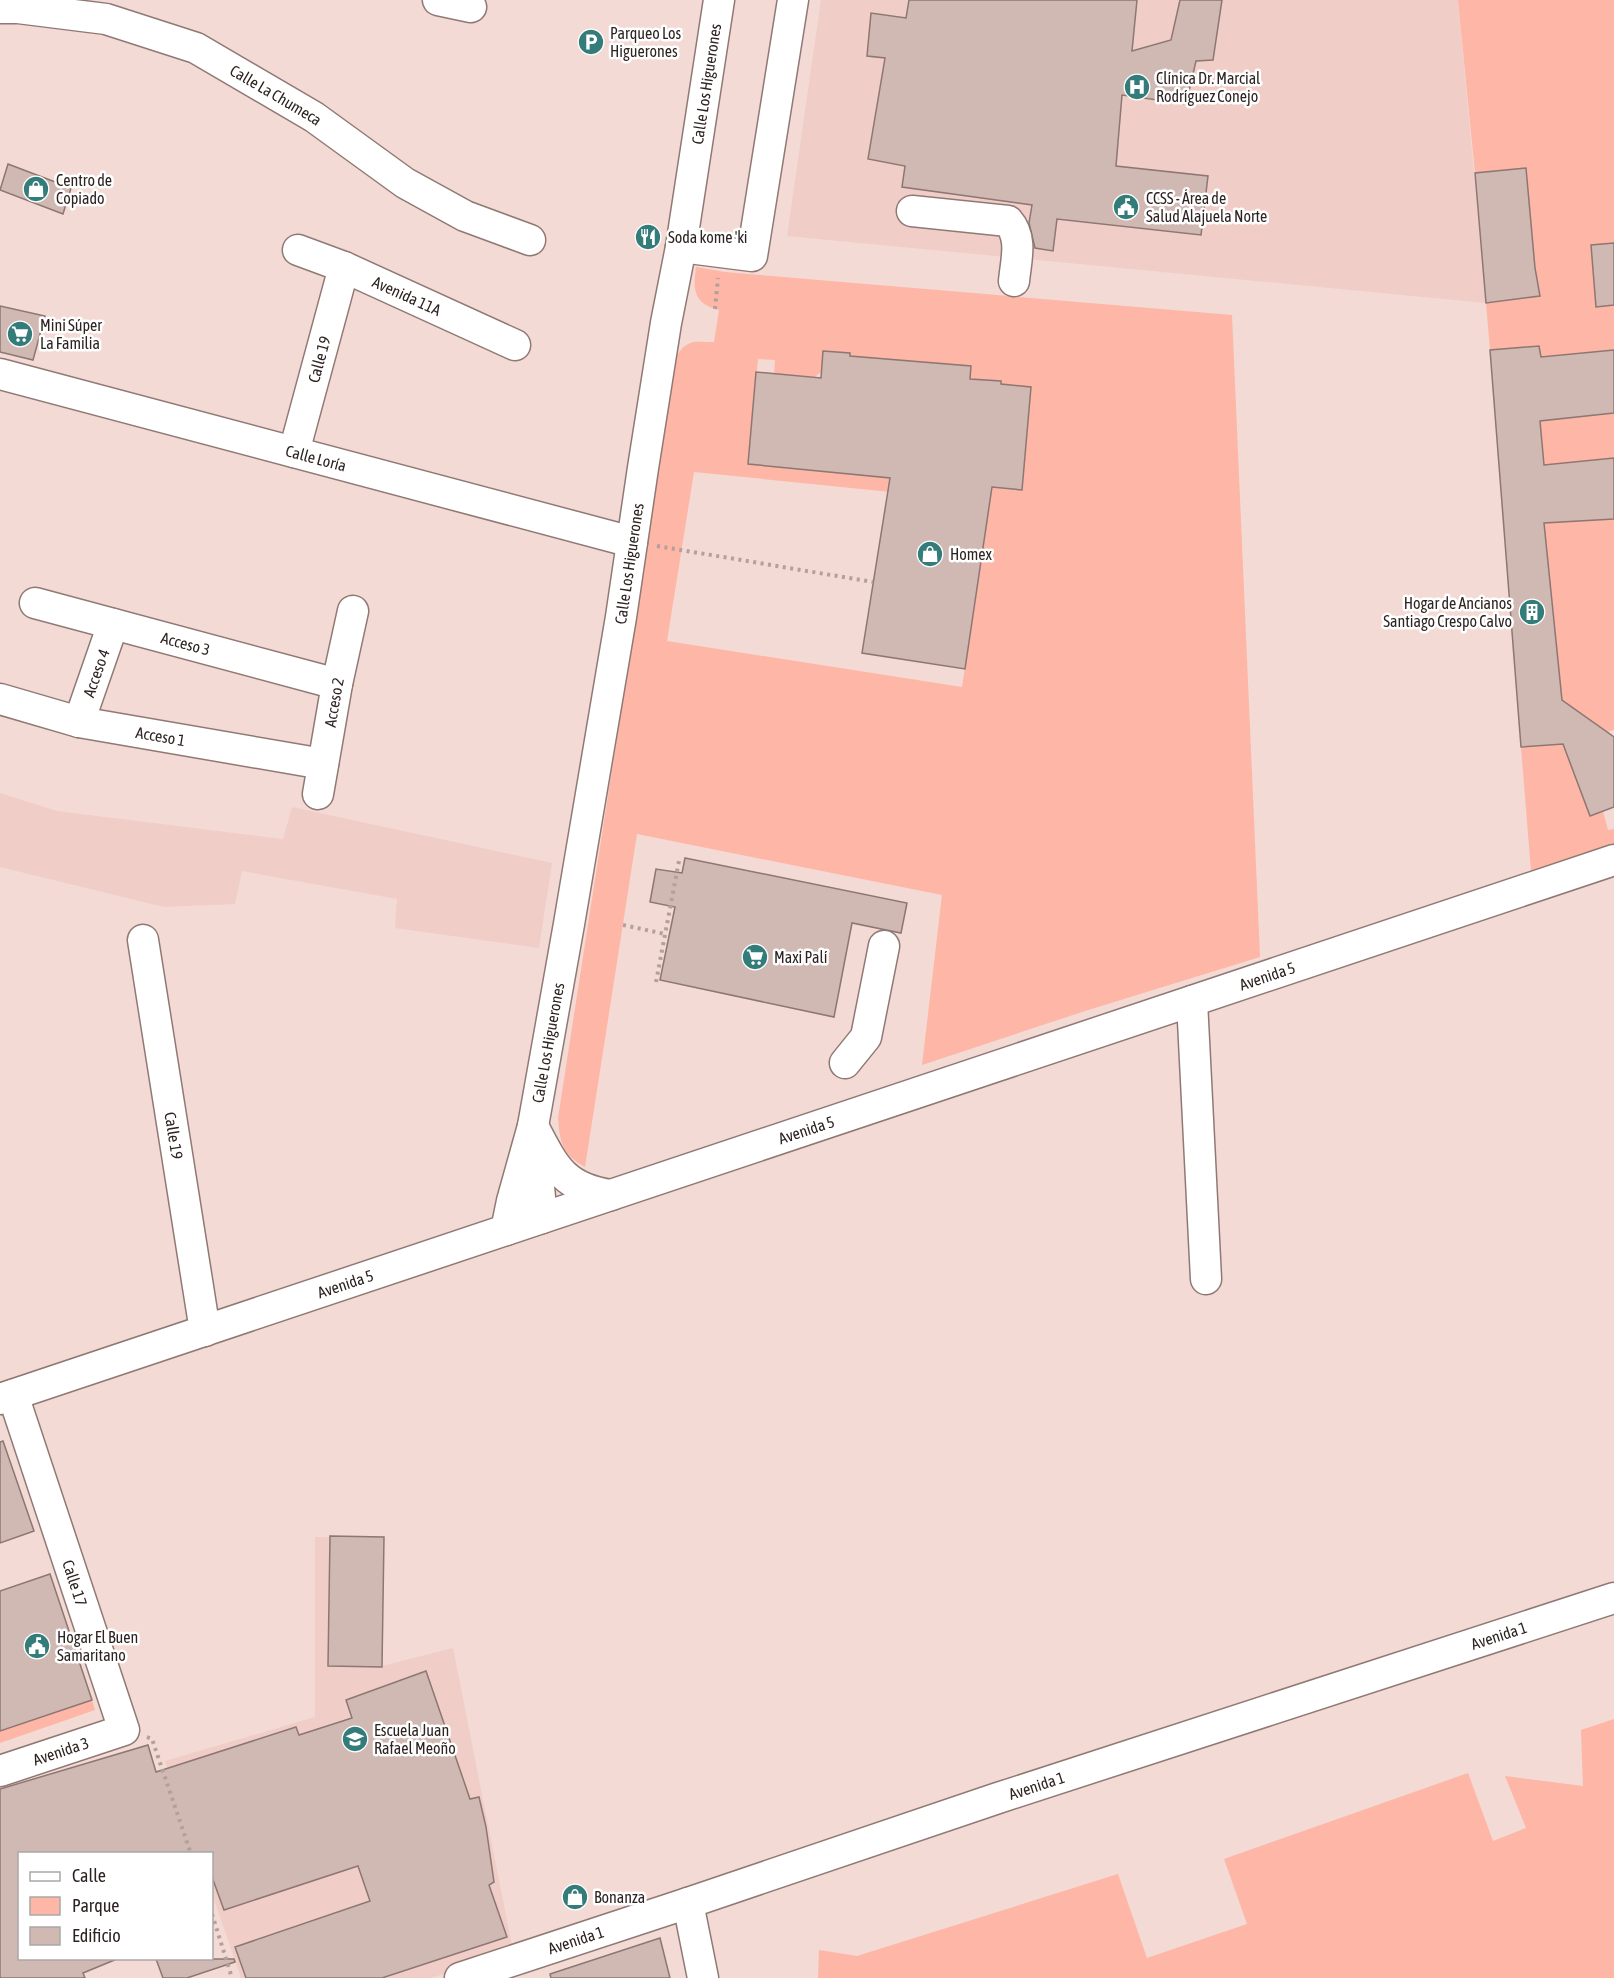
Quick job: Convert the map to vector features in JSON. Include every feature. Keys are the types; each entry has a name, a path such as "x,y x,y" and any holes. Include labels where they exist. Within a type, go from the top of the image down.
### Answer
{"street":[{"path":"438,0 471,8"},
{"name":"Calle Los Higuerones","path":"506,1230 533,1126 570,924 666,323 681,247 719,0"},
{"path":"681,247 752,256 793,0"},
{"name":"Calle La Chumeca","path":"0,8 18,8 106,19 196,48 314,117 405,183 465,216 530,240"},
{"path":"912,211 1008,221 1015,228 1018,239 1014,281"},
{"name":"Avenida 11A","path":"298,250 344,267 515,345"},
{"name":"Calle 19","path":"294,452 344,267"},
{"name":"Calle Loría","path":"0,374 632,542"},
{"name":"Acceso 3","path":"35,603 337,684"},
{"name":"Acceso 2","path":"318,794 337,684 353,611"},
{"name":"Acceso 4","path":"79,722 113,624"},
{"name":"Acceso 1","path":"0,699 79,722 323,764"},
{"name":"Avenida 5","path":"7,1397 1614,860"},
{"name":"Calle 19","path":"143,940 205,1331"},
{"path":"1192,1001 1206,1279"},
{"name":"Calle Los Higuerones","path":"533,1126 548,1155 567,1178 588,1191 611,1195"},
{"name":"Calle Los Higuerones","path":"533,1126 542,1218"},
{"name":"Calle 17","path":"7,1397 124,1730"},
{"name":"Avenida 1","path":"460,1978 688,1904 998,1798 1614,1598"},
{"name":"Avenida 3","path":"0,1771 124,1730"},
{"path":"688,1904 703,1978"}],"path":[{"path":"716,309 719,271"},
{"path":"632,542 873,582"},
{"path":"656,982 680,861"},
{"path":"623,926 665,934"},
{"path":"124,1730 152,1739 190,1852"},
{"path":"213,1917 232,1978"}],"shaded area":[{"name":"Clínica Dr. Marcial Rodríguez Conejo","path":"821,0 1458,0 1486,303 787,236"},
{"path":"0,793 57,811 283,839 292,807 552,863 539,948 395,928 397,899 242,871 235,904 164,907 0,867"},
{"name":"Escuela Juan Rafael Meoño","path":"315,1537 384,1537 382,1666 453,1648 513,1951 431,1978 241,1978 213,1897 213,1852 197,1852 165,1761 315,1717"}],"green space":[{"path":"1458,0 1614,0 1614,243 1591,246 1596,306 1614,305 1614,350 1541,357 1539,347 1490,350 1486,303 1539,296 1526,168 1475,173"},
{"path":"696,267 725,272 1232,315 1260,957 1085,1011 922,1065 942,895 637,834 585,1167 571,1157 564,1147 558,1118 676,357 684,347 692,342 714,342 719,310 704,304 700,299 695,289","holes":["823,351 850,353 850,356 971,366 970,379 1001,381 997,430 1013,386 1031,387 1022,490 748,464 758,359 775,360 774,374 815,377 822,371","694,472 990,502 962,687 667,641"]},
{"path":"1614,413 1614,458 1544,465 1540,421"},
{"path":"1614,519 1614,730 1607,732 1562,700 1544,523"},
{"path":"1564,744 1590,816 1603,811 1608,830 1614,829 1614,844 1531,871 1521,747"},
{"path":"92,1700 95,1710 0,1743 0,1731"},
{"path":"1614,1719 1614,1978 818,1978 819,1950 857,1956 1118,1874 1147,1958 1247,1924 1224,1859 1468,1773 1493,1841 1526,1828 1505,1776 1583,1786 1581,1730"}],"building":[{"path":"909,0 1137,0 1132,51 1171,40 1180,0 1222,0 1213,60 1196,61 1186,104 1122,95 1116,166 1208,176 1201,235 1057,219 1053,251 1035,248 1029,223 1032,205 902,187 905,166 868,159 885,58 867,56 871,13 906,18"},
{"name":"Centro de Copiado","path":"8,164 71,188 63,214 0,190"},
{"path":"1526,168 1535,268 1540,296 1486,303 1475,173"},
{"path":"1614,243 1614,305 1596,307 1591,245"},
{"name":"Mini Súper La Familia","path":"0,306 45,316 33,360 0,352"},
{"name":"Hogar de Ancianos Santiago Crespo Calvo","path":"1539,346 1541,357 1614,350 1614,413 1540,421 1544,465 1614,458 1614,519 1544,523 1562,700 1614,737 1614,807 1590,816 1563,744 1521,747 1490,350"},
{"path":"823,351 850,353 850,356 971,366 970,379 1001,381 1001,384 1031,387 1022,490 992,487 965,669 862,653 890,478 748,464 756,372 821,378"},
{"name":"Maxi Palí","path":"685,858 907,903 901,933 852,923 834,1017 660,980 675,907 650,902 656,869 682,873"},
{"path":"3,1441 34,1531 0,1543 0,1442"},
{"path":"330,1536 384,1537 382,1667 328,1666"},
{"name":"Hogar El Buen Samaritano","path":"50,1574 92,1700 0,1731 0,1591"},
{"name":"Escuela Juan Rafael Meoño","path":"426,1671 470,1799 479,1797 494,1882 489,1885 507,1937 382,1978 246,1978 235,1947 370,1901 358,1866 224,1910 213,1880 213,1852 18,1852 18,1960 115,1960 83,1973 85,1978 0,1978 0,1789 148,1745 156,1772 296,1727 299,1735 352,1718 346,1700"},
{"path":"660,1938 670,1978 551,1978 550,1974"},
{"path":"234,1959 235,1962 187,1978 163,1978 156,1960"}],"place":[{"name":"Parqueo Los Higuerones","path":"591,42"},
{"name":"Clínica Dr. Marcial Rodríguez Conejo","path":"1137,87"},
{"name":"Centro de Copiado","path":"36,189"},
{"name":"CCSS - Área de Salud Alajuela Norte","path":"1126,207"},
{"name":"Soda kome 'ki","path":"648,237"},
{"name":"Mini Súper La Familia","path":"20,334"},
{"name":"Homex","path":"930,554"},
{"name":"Hogar de Ancianos Santiago Crespo Calvo","path":"1532,612"},
{"name":"Maxi Palí","path":"755,957"},
{"name":"Hogar El Buen Samaritano","path":"37,1646"},
{"name":"Escuela Juan Rafael Meoño","path":"355,1739"},
{"name":"Bonanza","path":"575,1897"}]}
